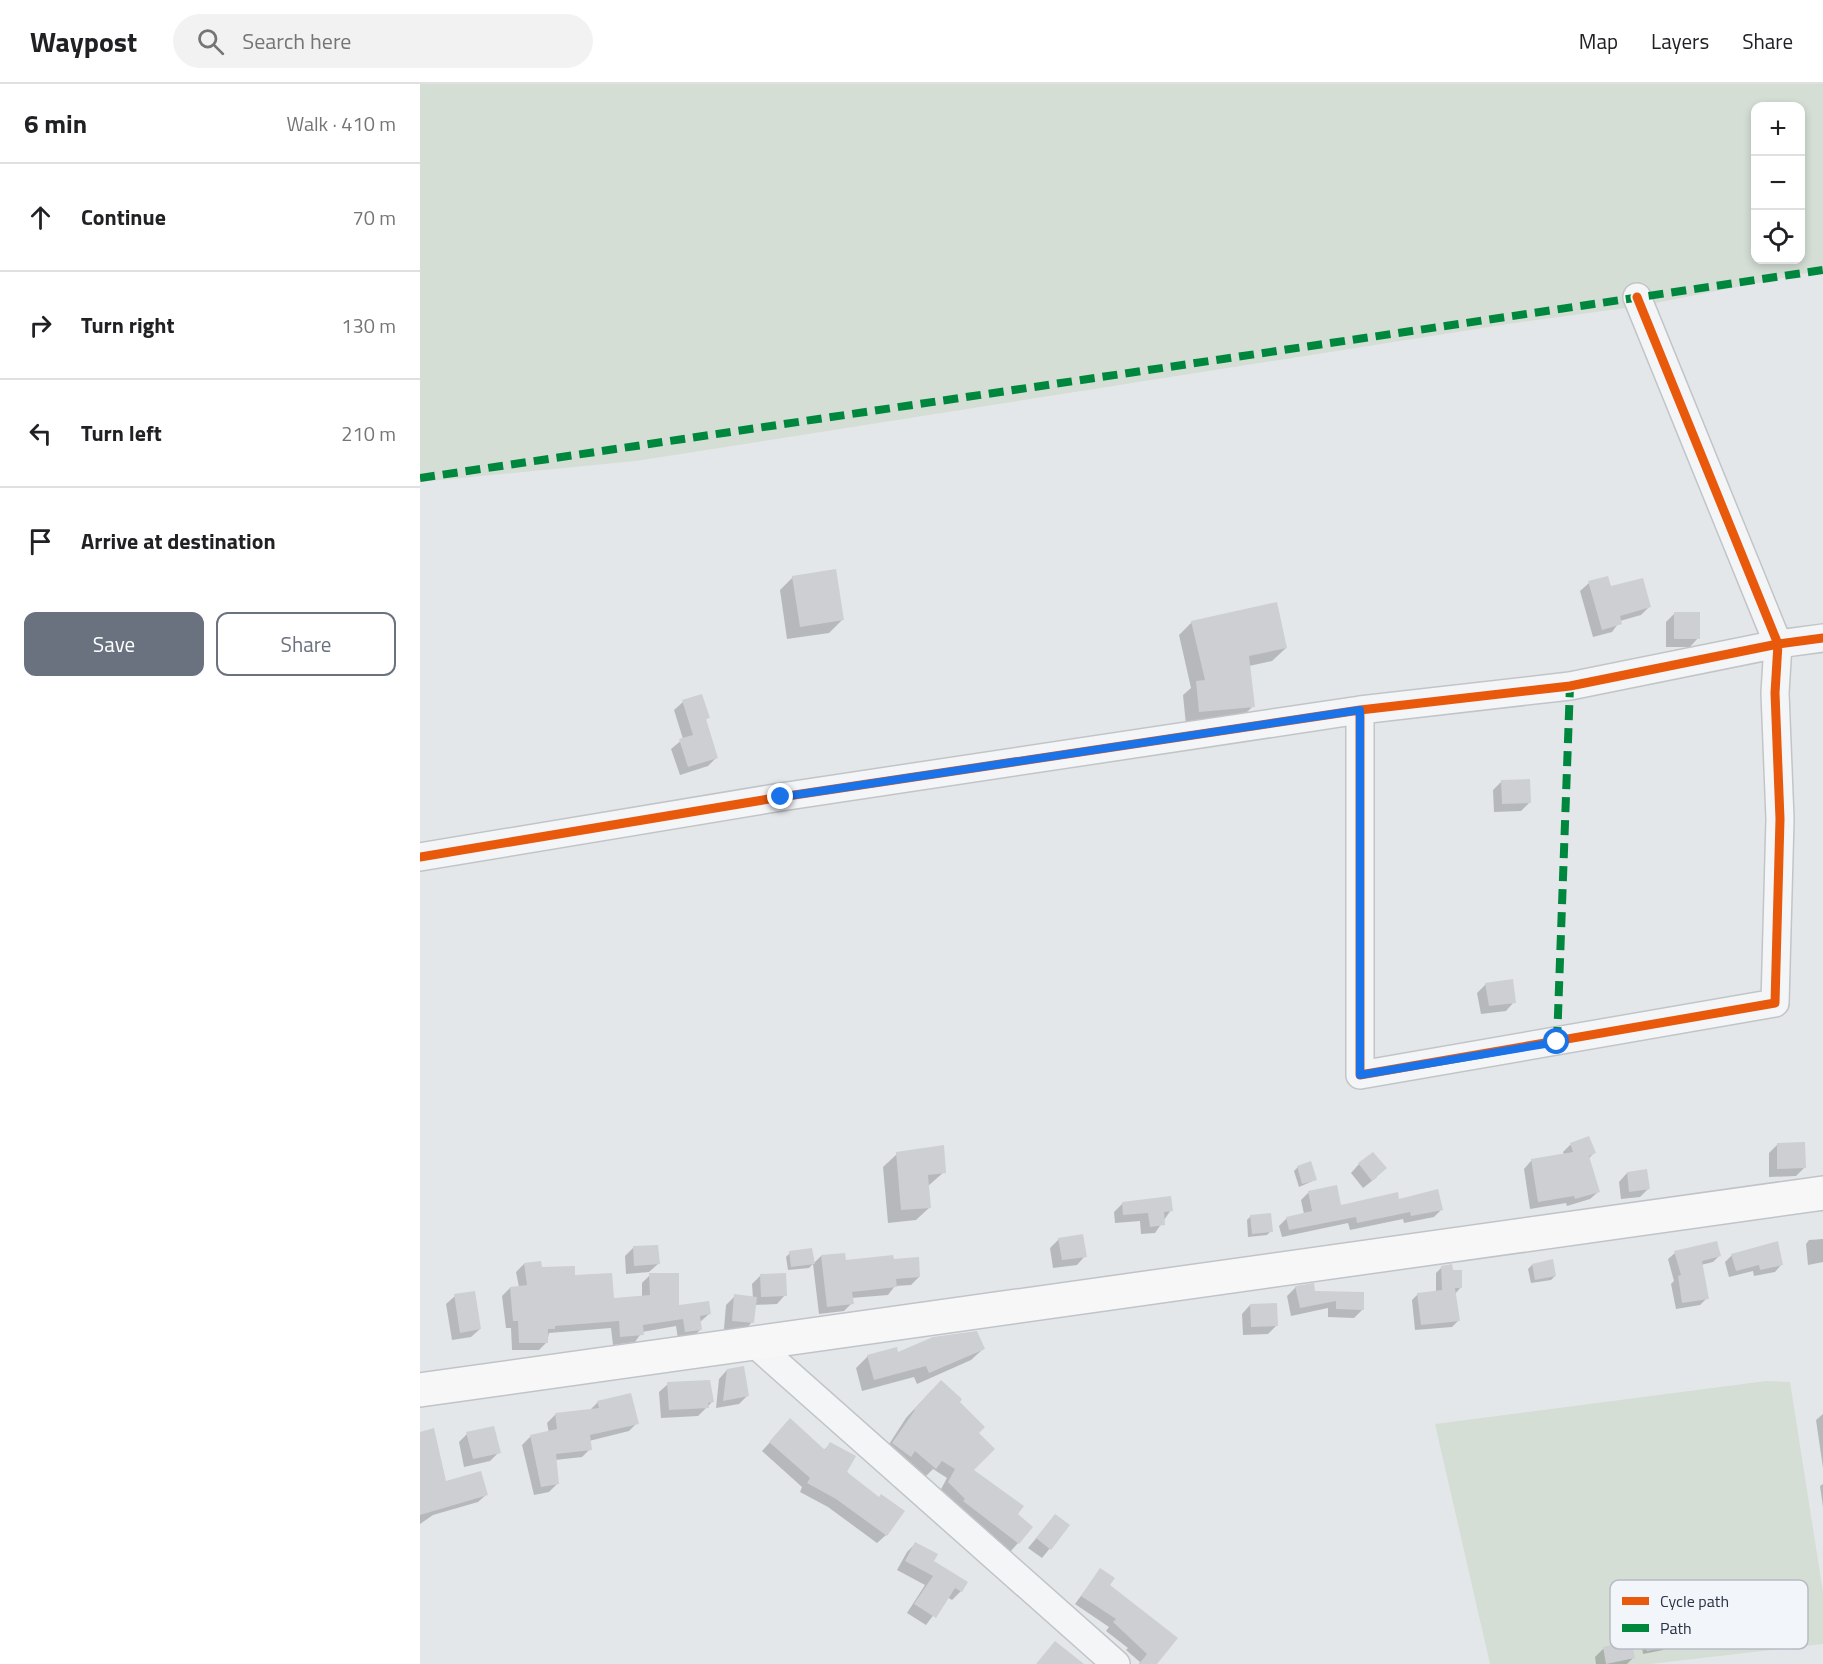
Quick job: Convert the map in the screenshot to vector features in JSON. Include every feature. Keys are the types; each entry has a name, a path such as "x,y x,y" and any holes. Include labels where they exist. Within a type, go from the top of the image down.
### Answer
{"main road":[{"path":"420,1390 1823,1193"}],"street":[{"path":"1360,710 1360,1075 1775,1003 1780,819 1775,693 1778,644 1637,297"},
{"path":"420,857 781,797 1360,710 1570,686 1778,644 1823,638"},
{"path":"753,1343 1116,1664"}],"shaded area":[{"path":"420,84 1823,84 1823,270 1640,306 1508,324 636,461 420,482"},
{"path":"1766,1381 1790,1382 1823,1592 1823,1644 1808,1646 1808,1580 1610,1580 1610,1649 1780,1649 1650,1664 1490,1664 1435,1424"}],"building":[{"path":"836,569 844,620 800,627 792,576"},
{"path":"1608,576 1611,586 1643,578 1651,607 1620,616 1622,624 1602,630 1588,581"},
{"path":"1277,602 1287,648 1249,656 1255,707 1199,712 1196,681 1205,680 1191,621"},
{"path":"1674,612 1700,612 1700,639 1674,639"},
{"path":"702,694 710,718 706,719 718,758 688,767 679,739 693,735 682,700"},
{"path":"1530,779 1531,803 1502,804 1501,780"},
{"path":"1513,979 1516,1003 1489,1006 1485,983"},
{"path":"1589,1136 1596,1153 1589,1156 1600,1192 1575,1199 1574,1196 1538,1202 1531,1159 1573,1152 1570,1143"},
{"path":"1805,1142 1806,1168 1777,1169 1777,1143"},
{"path":"944,1145 946,1173 928,1175 931,1208 901,1210 896,1152"},
{"path":"1373,1152 1387,1168 1372,1181 1358,1163"},
{"path":"1311,1161 1317,1180 1302,1184 1297,1166"},
{"path":"1647,1169 1650,1189 1629,1192 1627,1172"},
{"path":"1337,1185 1341,1205 1398,1192 1399,1199 1438,1189 1443,1210 1411,1216 1410,1212 1357,1223 1356,1217 1289,1230 1286,1217 1312,1211 1308,1191"},
{"path":"1171,1196 1173,1211 1164,1212 1165,1225 1150,1227 1148,1213 1123,1215 1122,1202"},
{"path":"1271,1213 1273,1232 1252,1234 1250,1215"},
{"path":"1083,1234 1087,1257 1062,1260 1058,1238"},
{"path":"1717,1241 1721,1256 1702,1261 1709,1299 1682,1303 1678,1276 1681,1275 1674,1251"},
{"path":"1778,1241 1783,1265 1760,1270 1759,1265 1736,1271 1731,1254"},
{"path":"658,1245 660,1264 634,1266 633,1246"},
{"path":"812,1248 815,1264 791,1267 789,1251"},
{"path":"845,1253 846,1260 893,1255 894,1259 919,1257 920,1277 896,1279 897,1287 852,1292 854,1304 827,1307 821,1255"},
{"path":"1553,1259 1556,1276 1535,1280 1532,1264"},
{"path":"541,1261 542,1267 575,1266 575,1275 612,1273 614,1298 650,1295 649,1273 679,1273 679,1305 709,1301 711,1314 700,1316 702,1330 685,1332 683,1319 643,1325 644,1335 620,1337 619,1321 555,1326 555,1329 548,1329 548,1343 519,1343 518,1321 513,1321 510,1287 527,1285 524,1263"},
{"path":"1452,1264 1453,1270 1462,1270 1462,1288 1455,1288 1460,1321 1421,1325 1417,1293 1442,1290 1441,1266"},
{"path":"786,1273 787,1296 761,1297 760,1274"},
{"path":"1314,1283 1315,1291 1364,1292 1364,1310 1336,1309 1336,1301 1300,1308 1295,1286"},
{"path":"475,1291 481,1329 460,1333 454,1294"},
{"path":"734,1294 757,1297 754,1323 732,1321"},
{"path":"1277,1303 1278,1326 1251,1327 1250,1304"},
{"path":"977,1331 985,1349 929,1373 926,1366 874,1380 867,1355 897,1347 898,1352 933,1337"},
{"path":"744,1366 749,1396 723,1401 727,1369"},
{"path":"710,1380 714,1402 708,1403 709,1408 669,1410 667,1382"},
{"path":"941,1380 962,1399 960,1402 985,1427 979,1433 995,1449 974,1470 1024,1506 1018,1514 1033,1527 1019,1544 963,1501 965,1499 948,1482 955,1469 942,1461 936,1469 915,1451 911,1457 892,1443 914,1409"},
{"path":"631,1393 639,1424 590,1435 592,1450 556,1454 559,1484 541,1487 530,1435 557,1429 555,1413 599,1408 597,1401"},
{"path":"790,1418 825,1450 830,1442 856,1456 847,1472 879,1497 881,1494 905,1511 887,1536 836,1499 807,1483 810,1478 769,1442"},
{"path":"494,1426 501,1453 473,1459 466,1432"},
{"path":"434,1428 446,1481 481,1471 488,1495 420,1515 420,1432"},
{"path":"1055,1514 1070,1525 1051,1550 1036,1538"},
{"path":"915,1542 938,1554 934,1561 968,1582 962,1592 955,1588 936,1618 914,1604 933,1576 905,1561"},
{"path":"1100,1568 1115,1578 1110,1585 1178,1638 1157,1664 1139,1664 1147,1654 1113,1622 1116,1619 1081,1596"},
{"path":"1055,1641 1084,1664 1036,1664"},
{"path":"1610,1646 1610,1649 1633,1649 1635,1658 1606,1664 1603,1647"}],"marked path":[{"path":"420,478 1823,270"},
{"path":"1557,1042 1570,686"}],"cycle path":[{"path":"1360,710 1360,1075 1775,1003 1780,819 1775,693 1778,644 1637,297"},
{"path":"420,857 781,797 1360,710 1570,686 1778,644 1823,638"}],"route":[{"path":"781,797 1360,710 1360,1075 1557,1042"}]}
